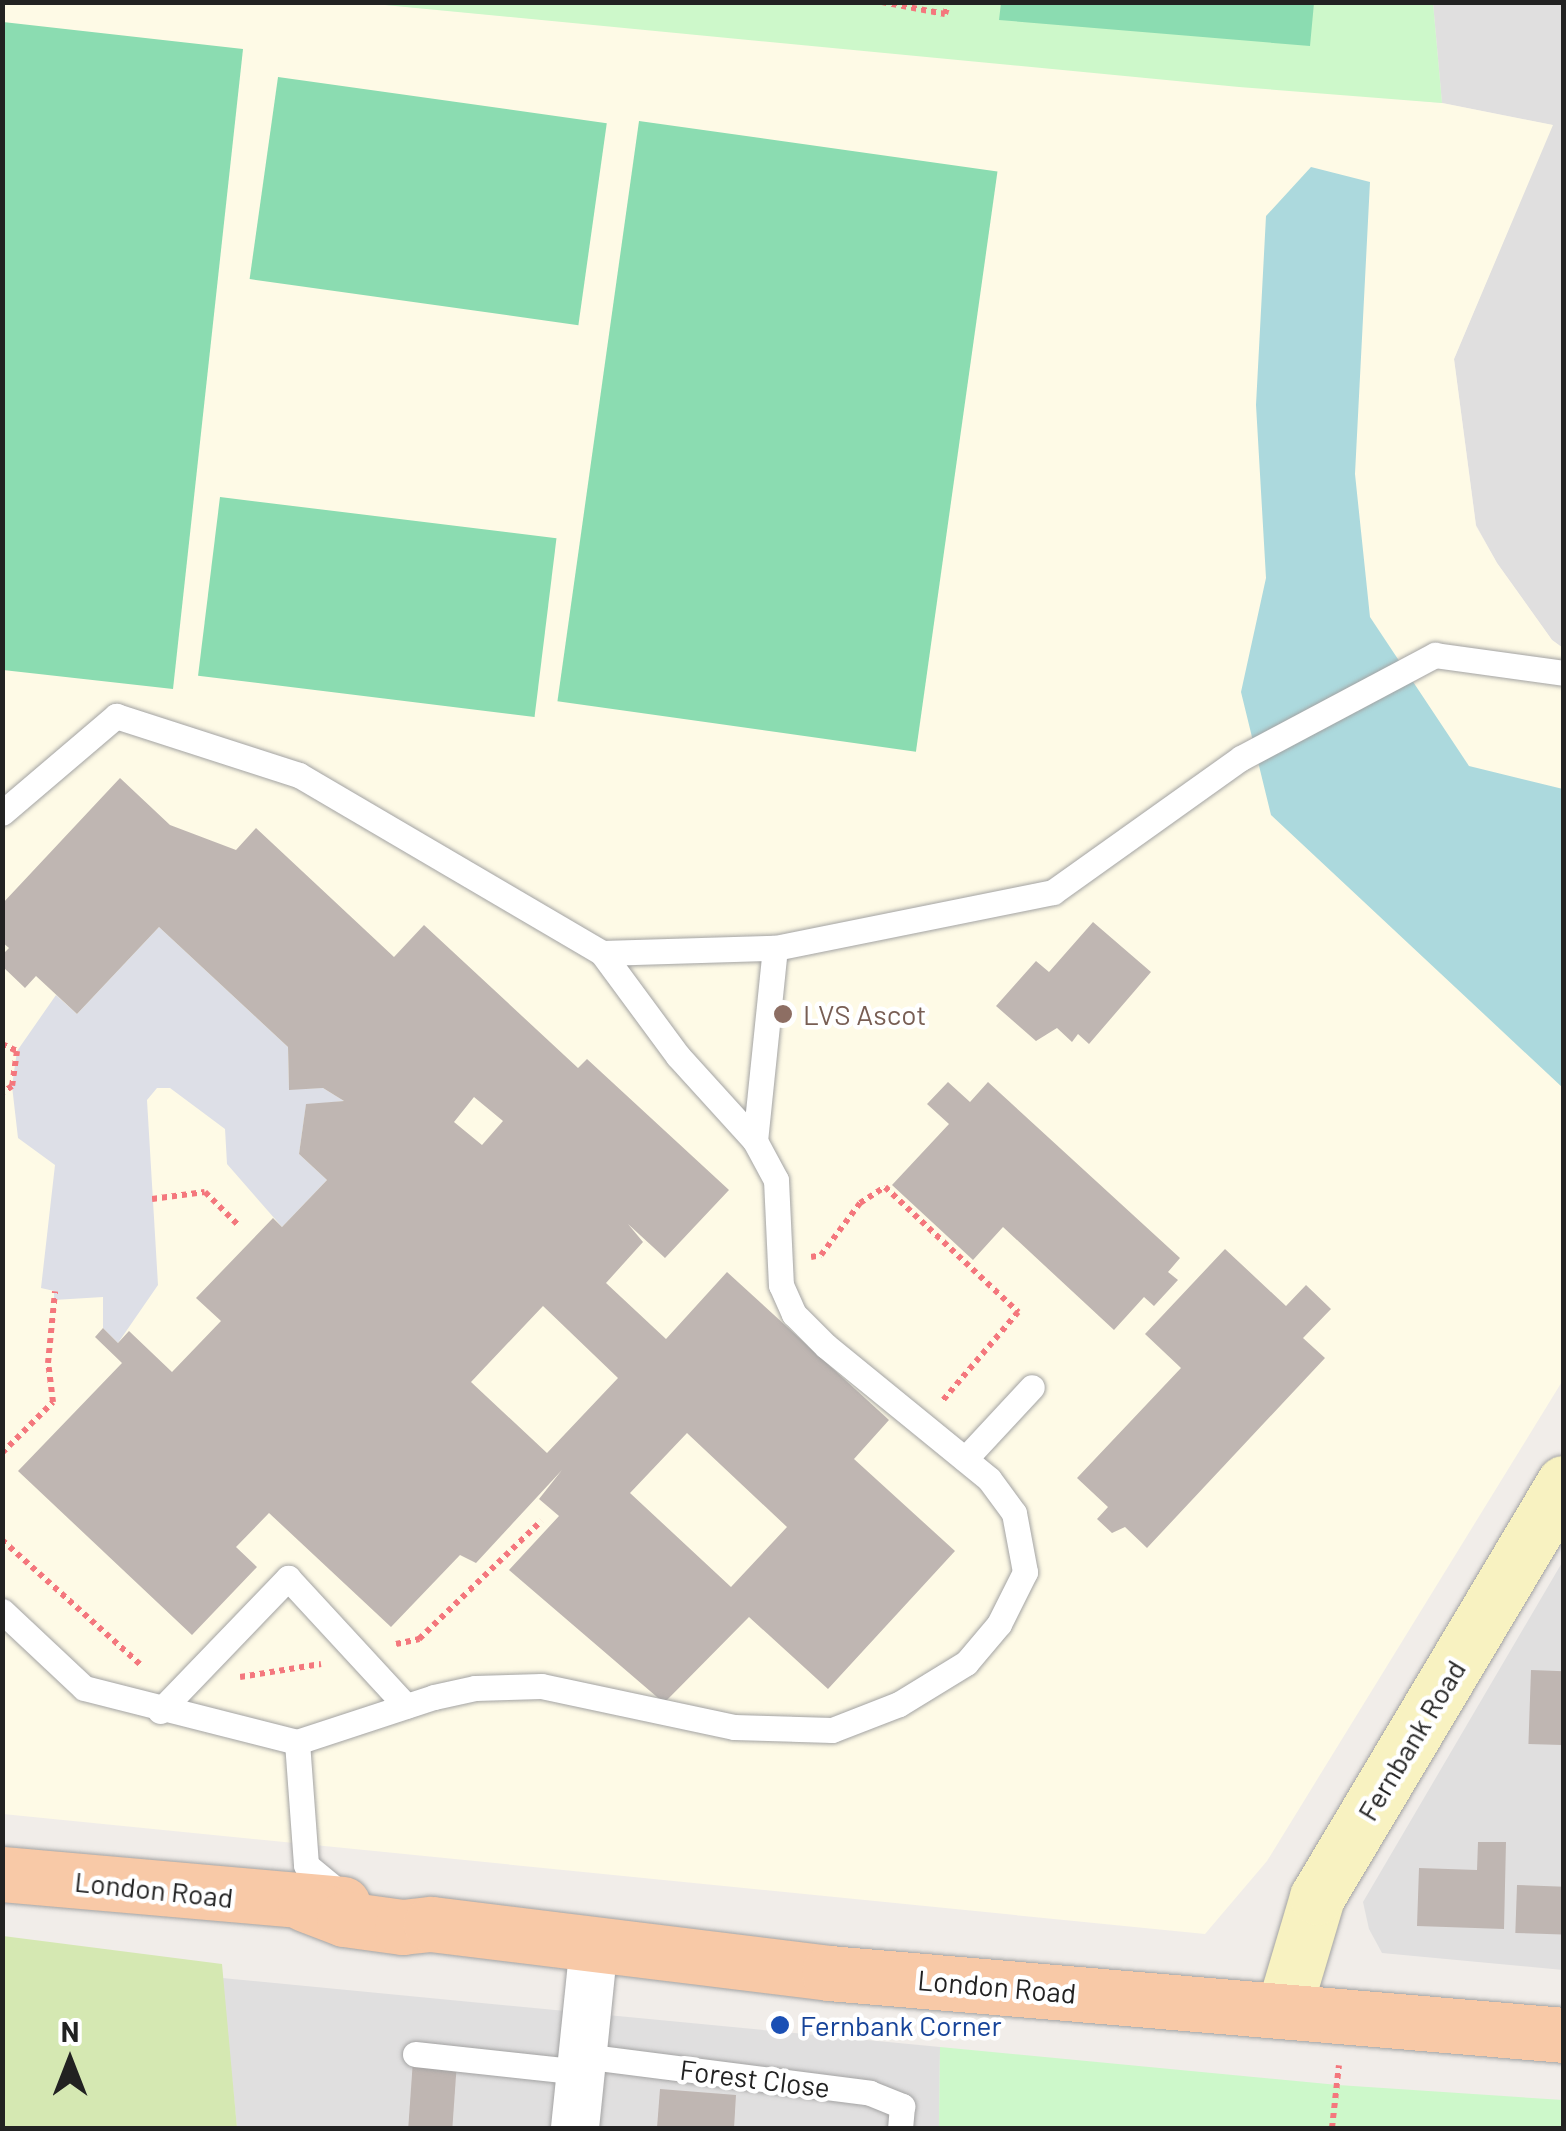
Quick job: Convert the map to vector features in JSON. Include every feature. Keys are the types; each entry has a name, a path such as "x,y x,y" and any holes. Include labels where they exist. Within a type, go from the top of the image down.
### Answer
{"main road":[{"name":"London Road","path":"2,1874 322,1891 344,1919 402,1927 431,1924 830,1972 1564,2035"}],"street":[{"name":"Fernbank Road","path":"1284,2008 1317,1897 1564,1483"},
{"path":"575,2128 594,1945"}],"lane":[{"path":"602,953 776,948 1053,892 1242,758 1435,655 1564,674"},
{"path":"2,813 116,716 299,775 602,953 678,1056 755,1141 776,1180 781,1207 781,1285 794,1314 826,1346 990,1479 1014,1512 1025,1572 999,1624 966,1664 899,1704 832,1730 734,1727 542,1686 475,1688 297,1742 160,1711 84,1688 2,1611"},
{"path":"755,1141 776,948"},
{"path":"965,1459 1032,1387"},
{"path":"160,1711 288,1578 406,1706"},
{"path":"297,1742 322,1891"},
{"path":"415,2054 582,2064"},
{"name":"Forest Close","path":"582,2064 870,2093 902,2106 900,2128"}],"path":[{"path":"882,2 945,14 949,2"},
{"path":"2,1044 17,1051 12,1086 2,1093"},
{"path":"780,1264 821,1254 860,1203 885,1187 1018,1312 922,1424"},
{"path":"152,1199 205,1192 239,1226"},
{"path":"2,1453 53,1402 48,1362 54,1291"},
{"path":"1332,2128 1340,2054"}],"shaded area":[{"name":"LVS Ascot","path":"2,3 364,3 1442,103 1553,125 1454,359 1476,526 1497,563 1552,640 1563,648 1563,1380 1267,1861 1205,1934 3,1814"},
{"path":"1433,3 1563,3 1563,648 1552,640 1497,563 1476,525 1454,359 1552,125 1442,103"},
{"path":"159,927 288,1047 289,1089 323,1088 344,1101 306,1105 299,1154 327,1180 282,1227 227,1164 225,1129 170,1088 157,1088 147,1100 158,1285 118,1343 103,1328 103,1297 54,1300 54,1291 41,1288 55,1165 18,1138 12,1086 17,1051 56,995 77,1014"},
{"path":"1563,1561 1563,1970 1382,1953 1369,1929 1363,1902"},
{"path":"222,1978 940,2047 939,2128 237,2128"}],"green space":[{"path":"1001,2 1314,3 1310,46 999,20"},
{"path":"364,3 1433,3 1442,103 1239,87"},
{"path":"3,22 243,49 173,689 3,670"},
{"path":"278,77 607,123 578,325 250,279"},
{"path":"639,121 997,171 916,752 557,701"},
{"path":"220,497 556,538 535,717 198,676"},
{"path":"3,1936 222,1964 237,2128 3,2128"},
{"path":"940,2047 1338,2085 1563,2100 1563,2128 939,2128"}],"water":[{"path":"1311,167 1370,182 1355,474 1370,617 1469,766 1563,789 1563,1088 1271,815 1241,692 1266,578 1256,405 1266,216"}],"building":[{"path":"120,778 170,825 236,850 256,828 394,957 424,925 578,1068 587,1059 729,1190 665,1258 628,1224 643,1242 606,1283 666,1339 727,1272 889,1420 854,1459 955,1551 828,1689 749,1617 664,1703 509,1570 559,1516 539,1499 562,1470 476,1563 460,1555 391,1627 269,1513 236,1547 257,1567 192,1635 18,1471 122,1363 95,1337 103,1328 118,1343 129,1331 172,1372 221,1321 196,1298 273,1218 282,1227 327,1180 299,1154 306,1104 344,1101 323,1088 289,1090 288,1047 159,927 77,1014 36,976 25,988 2,966 2,955 9,948 2,942 2,904","holes":["474,1097 503,1121 482,1145 454,1122","543,1306 618,1378 547,1453 471,1382","687,1433 787,1527 731,1587 630,1493"]},
{"path":"1093,922 1151,972 1089,1044 1078,1034 1072,1042 1057,1028 1036,1041 996,1006 1036,961 1049,972"},
{"path":"948,1082 970,1102 988,1082 1180,1258 1168,1272 1178,1280 1154,1306 1144,1297 1114,1330 1003,1227 973,1260 892,1185 949,1124 927,1104"},
{"path":"1225,1249 1286,1306 1306,1285 1331,1309 1303,1338 1325,1358 1147,1548 1125,1527 1112,1533 1097,1519 1108,1507 1077,1478 1181,1368 1145,1334"},
{"path":"1531,1670 1564,1671 1561,1745 1528,1744"},
{"path":"1478,1842 1506,1842 1504,1929 1417,1926 1419,1868 1477,1870"},
{"path":"1517,1885 1564,1887 1562,1935 1515,1933"},
{"path":"413,2060 457,2063 452,2128 408,2128"},
{"path":"660,2089 736,2095 734,2128 657,2128"}],"place":[{"name":"LVS Ascot","path":"783,1014"},
{"name":"Fernbank Corner","path":"780,2025"}]}
